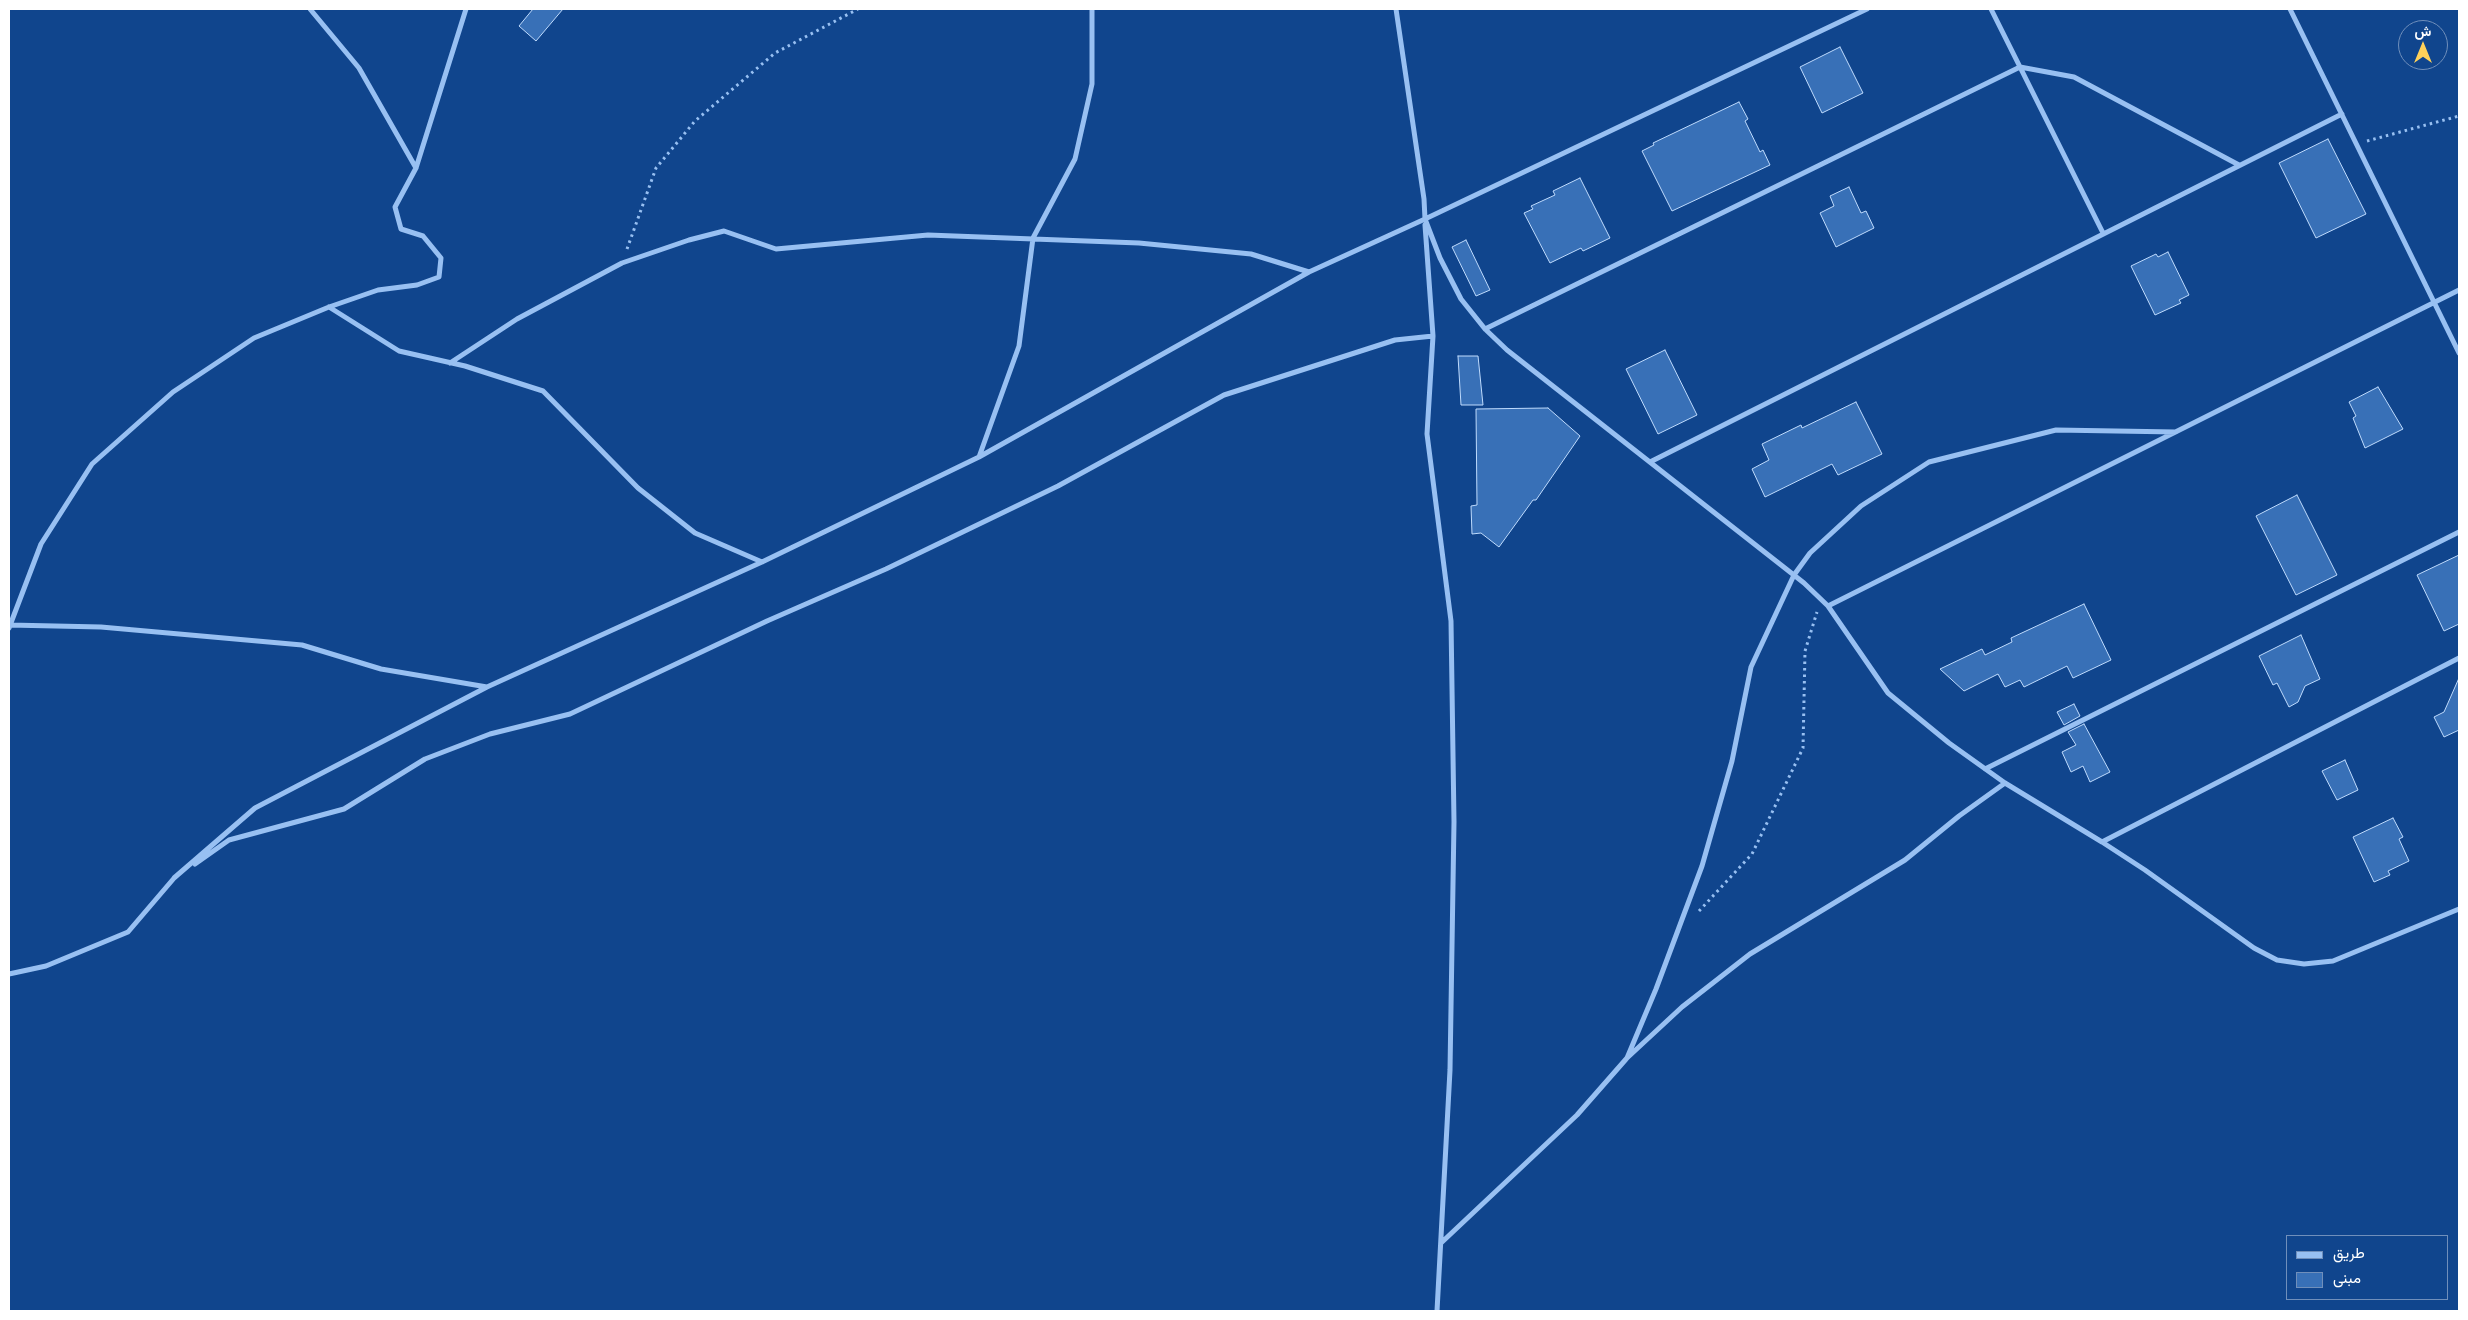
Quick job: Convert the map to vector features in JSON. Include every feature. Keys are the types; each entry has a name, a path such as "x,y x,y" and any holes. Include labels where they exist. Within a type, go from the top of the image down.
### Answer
{"street":[{"path":"310,9 359,68 416,168"},
{"path":"466,9 416,168 395,207 402,229 423,236 441,258 439,278 417,285 378,290 329,307 254,338 181,386 92,464 41,544 10,626 101,628 302,645 381,669 487,687"},
{"path":"980,457 1019,346 1033,238 1075,159 1092,84 1092,9"},
{"path":"1396,9 1424,199 1433,336 1427,434 1451,621 1454,822 1450,1070 1437,1311"},
{"path":"9,974 46,966 128,932 174,878 255,808 487,687 762,562 980,457 1309,272 1425,219 1867,9"},
{"path":"1991,9 2103,233"},
{"path":"2290,9 2459,353"},
{"path":"1485,329 2020,67 2074,77 2239,165"},
{"path":"1650,462 2342,114"},
{"path":"1425,219 1449,279 1461,299 1485,329 1507,350 1794,575 1828,606 1888,693 2005,783 2152,875 2254,948 2271,957 2290,963 2319,964 2332,961 2459,909"},
{"path":"450,363 517,319 622,264 689,240 724,231 776,250 928,236 1139,243 1251,254 1309,272"},
{"path":"1828,606 2459,290"},
{"path":"329,307 399,351 450,363 543,391 561,407 638,488 695,533 762,562"},
{"path":"174,878 229,840 344,809 425,759 490,734 570,714 767,621 886,569 1058,486 1224,395 1395,340 1433,336"},
{"path":"1627,1058 1656,989 1702,866 1732,760 1751,667 1794,575 1810,553 1861,506 1930,462 2056,430 2176,432"},
{"path":"1985,769 2459,532"},
{"path":"2102,842 2459,658"},
{"path":"1440,1243 1577,1115 1627,1058 1682,1007 1715,980 1786,931 1892,869 2005,783"}],"path":[{"path":"622,264 656,168 695,121 775,53 858,9"},
{"path":"2357,144 2459,116"},
{"path":"1695,915 1752,854 1803,748 1805,651 1821,600"}],"building":[{"path":"533,9 563,9 536,41 519,26"},
{"path":"1840,47 1863,93 1822,113 1800,67"},
{"path":"1739,102 1748,119 1745,121 1760,152 1763,150 1770,165 1672,211 1642,151 1654,145 1653,143"},
{"path":"2328,139 2366,214 2316,238 2279,163"},
{"path":"1580,178 1610,238 1583,251 1581,248 1550,263 1524,213 1533,209 1531,206 1555,195 1553,191"},
{"path":"1849,187 1861,213 1866,211 1874,228 1836,247 1820,213 1834,206 1830,196"},
{"path":"1466,240 1490,290 1476,296 1452,247"},
{"path":"2168,252 2189,295 2179,300 2181,303 2155,315 2131,266 2156,254 2158,257"},
{"path":"1665,350 1697,415 1658,434 1626,369"},
{"path":"1458,356 1478,356 1483,405 1461,405"},
{"path":"2378,387 2403,429 2365,448 2353,418 2356,416 2349,402"},
{"path":"1856,402 1882,454 1838,475 1832,464 1765,497 1752,469 1769,460 1762,444 1801,425 1802,428"},
{"path":"1548,408 1580,436 1536,500 1533,500 1499,547 1481,533 1472,534 1471,506 1477,505 1476,409"},
{"path":"2297,495 2337,575 2296,595 2256,516"},
{"path":"2459,555 2459,624 2444,631 2417,575"},
{"path":"2084,604 2111,660 2073,678 2067,666 2024,687 2020,680 2005,687 1998,674 1964,691 1940,669 1982,649 1985,655 2012,642 2011,638"},
{"path":"2301,635 2320,679 2305,686 2298,702 2289,707 2277,683 2273,685 2259,656"},
{"path":"2459,678 2459,730 2444,737 2434,717 2444,712"},
{"path":"2074,704 2080,716 2064,725 2057,712"},
{"path":"2084,724 2110,772 2090,782 2083,766 2071,772 2062,752 2076,745 2068,732"},
{"path":"2345,760 2358,790 2337,800 2322,771"},
{"path":"2393,818 2403,837 2399,839 2409,861 2388,871 2390,875 2374,882 2353,837"}]}
